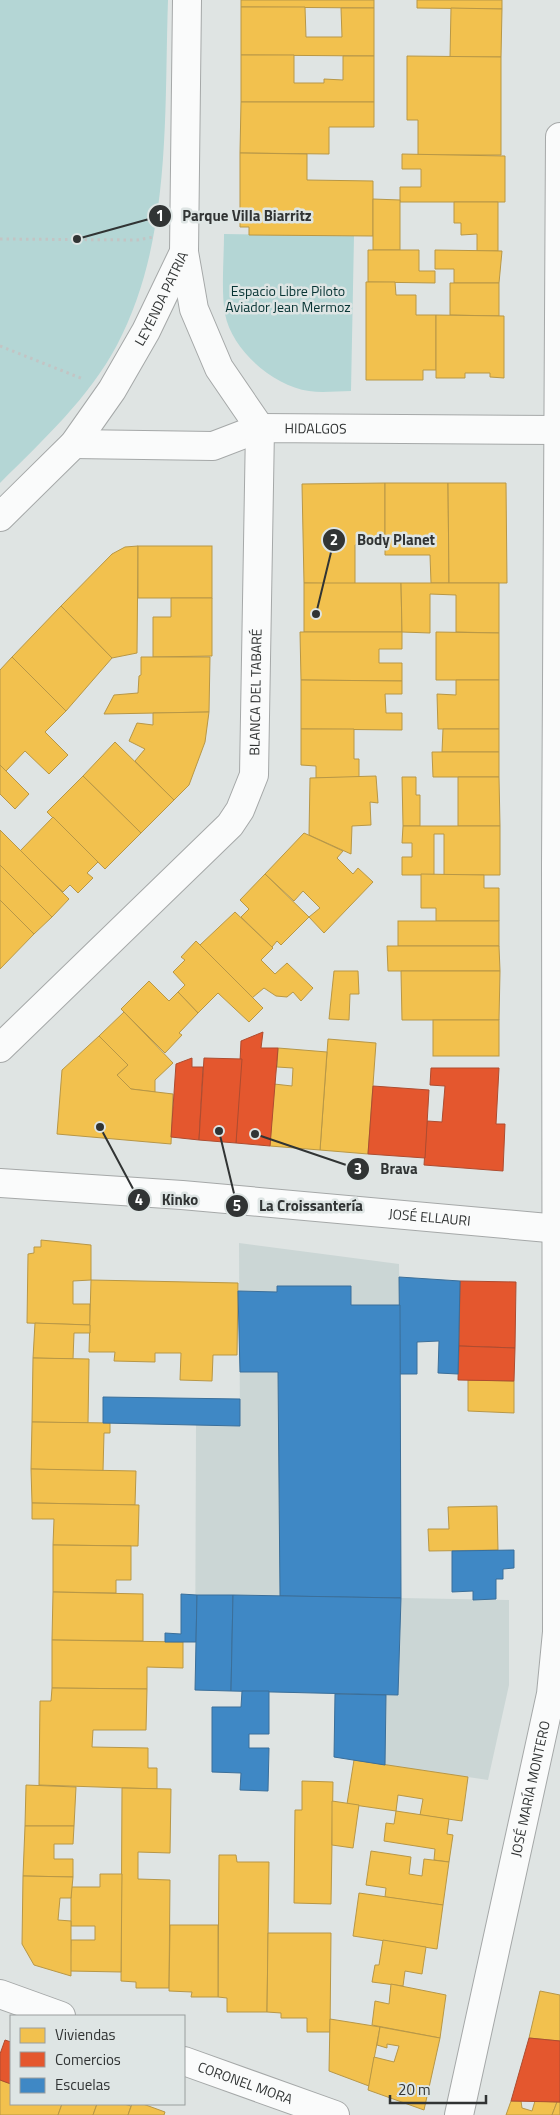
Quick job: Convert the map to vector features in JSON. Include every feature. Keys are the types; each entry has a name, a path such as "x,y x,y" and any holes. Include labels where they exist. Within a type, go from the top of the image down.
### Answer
{"street":[{"name":"LEYENDA PATRIA","path":"0,516 74,444 112,390 146,331 185,241 187,0"},
{"name":"JOSÉ MARÍA MONTERO","path":"459,2115 556,1695 560,137"},
{"path":"185,241 194,309 219,368 260,428"},
{"name":"HIDALGOS","path":"74,444 213,446 260,428 559,430"},
{"name":"BLANCA DEL TABARÉ","path":"0,1048 230,825 249,791 254,775 260,428"},
{"name":"JOSÉ ELLAURI","path":"0,1183 182,1195 558,1229"},
{"path":"0,1994 58,2015"},
{"name":"CORONEL MORA","path":"185,2060 335,2115"}],"path":[{"path":"0,239 185,241"},
{"path":"0,346 112,390"}],"shaded area":[{"path":"239,1243 399,1264 401,1598 509,1600 509,1685 488,1780 334,1757 335,1694 195,1690 196,1425 240,1426"}],"green space":[{"path":"0,0 168,0 162,176 148,263 135,305 117,345 93,383 64,418 0,483"},
{"name":"Espacio Libre Piloto Aviador Jean Mermoz","path":"224,234 354,236 351,391 314,392 295,388 268,374 245,353 236,341 225,314 223,285"}],"building: Viviendas":[{"path":"241,0 374,0 374,8 241,7"},
{"path":"417,0 502,0 502,9 417,8"},
{"path":"241,7 305,7 306,37 342,37 341,8 374,8 374,56 241,55"},
{"path":"451,8 502,9 501,57 450,57"},
{"path":"241,55 294,55 294,83 324,83 324,79 343,80 343,56 374,56 374,102 241,102"},
{"path":"407,56 501,57 501,155 418,155 418,120 407,120"},
{"path":"241,102 374,102 374,127 329,127 329,154 240,153"},
{"path":"240,153 307,154 307,180 373,181 373,236 249,235 249,227 240,227"},
{"path":"402,154 505,156 505,202 400,202 400,187 421,187 421,169 402,169"},
{"path":"373,199 400,200 400,250 373,250"},
{"path":"454,202 498,202 498,251 477,251 477,234 461,235 461,223 454,223"},
{"path":"368,250 419,250 419,271 435,271 435,283 368,282"},
{"path":"435,250 502,251 499,283 454,283 454,269 435,269"},
{"path":"366,282 395,282 396,295 416,295 416,315 436,315 436,370 423,370 423,380 366,380"},
{"path":"450,283 499,283 499,316 450,315"},
{"path":"436,315 504,316 504,378 490,377 490,373 465,373 465,378 436,378"},
{"path":"385,483 385,544 355,545 355,584 304,583 302,484"},
{"path":"385,483 448,483 449,583 431,583 430,555 385,555"},
{"path":"448,483 506,483 507,583 449,583"},
{"path":"138,546 137,653 112,658 61,606 112,554 125,547"},
{"path":"138,546 212,546 212,598 138,598"},
{"path":"304,583 401,583 402,632 304,632"},
{"path":"401,583 499,583 499,633 456,632 456,595 430,594 430,633 402,632"},
{"path":"171,598 212,598 212,656 153,657 153,617 171,617"},
{"path":"61,606 112,658 66,711 12,657"},
{"path":"300,632 402,632 402,649 379,649 379,663 402,663 402,681 301,680"},
{"path":"436,632 499,633 499,680 436,680"},
{"path":"12,657 66,711 45,732 68,755 49,774 25,751 6,771 0,765 0,670"},
{"path":"141,657 210,657 209,712 104,714 114,695 138,693"},
{"path":"301,680 402,681 402,694 385,694 386,713 402,713 402,730 301,729"},
{"path":"456,680 499,680 499,729 438,729 437,694 456,695"},
{"path":"209,712 205,742 189,785 174,800 135,761 145,749 129,741 137,723 153,725 153,713"},
{"path":"301,729 354,729 354,759 359,759 359,778 316,778 316,766 301,765"},
{"path":"443,729 499,729 499,752 442,752"},
{"path":"115,742 174,800 141,833 83,776"},
{"path":"432,752 499,752 499,777 433,777"},
{"path":"0,765 29,794 15,809 0,794"},
{"path":"83,776 141,833 105,869 47,812"},
{"path":"376,776 378,803 370,802 371,825 352,826 351,854 309,835 310,778"},
{"path":"402,777 416,777 416,795 420,795 420,826 403,826"},
{"path":"458,777 499,777 500,826 458,826"},
{"path":"53,817 98,862 87,873 93,878 78,893 70,885 63,892 20,851"},
{"path":"403,826 500,826 500,875 444,875 444,834 434,834 434,875 402,875 402,857 412,857 412,843 402,843"},
{"path":"0,830 69,899 52,917 0,865"},
{"path":"304,833 343,851 337,858 353,874 358,868 373,882 324,933 309,917 320,908 303,891 294,901 265,874"},
{"path":"0,865 52,917 34,934 0,900"},
{"path":"265,874 309,917 281,945 277,941 272,947 241,917 249,909 240,900"},
{"path":"421,874 484,875 484,888 499,888 499,921 436,921 436,908 421,908"},
{"path":"0,900 34,934 0,969"},
{"path":"235,912 273,948 261,960 275,974 287,963 313,988 301,1001 293,992 287,997 276,996 264,988 252,998 200,945"},
{"path":"398,921 499,921 499,946 398,946"},
{"path":"196,941 263,1008 249,1022 218,993 198,1013 178,992 185,985 173,972 185,960 181,957"},
{"path":"387,946 499,946 500,971 388,971"},
{"path":"334,971 358,971 359,994 350,994 349,1020 329,1019"},
{"path":"401,971 500,971 499,1020 402,1020"},
{"path":"149,981 169,1001 178,992 198,1013 179,1033 182,1035 165,1053 121,1009"},
{"path":"124,1012 173,1063 155,1080 155,1092 131,1089 117,1075 128,1065 99,1036"},
{"path":"433,1020 499,1020 499,1056 433,1056"},
{"path":"99,1036 128,1065 117,1075 131,1089 173,1094 171,1144 57,1134 62,1070"},
{"path":"328,1039 376,1043 368,1154 320,1150"},
{"path":"278,1048 327,1052 320,1150 270,1146 274,1084 292,1086 293,1068 277,1067"},
{"path":"41,1240 91,1245 91,1280 73,1281 73,1304 90,1304 90,1325 27,1323 28,1254 34,1253 34,1247 41,1247"},
{"path":"91,1280 238,1283 237,1355 213,1355 212,1381 180,1380 181,1353 155,1353 155,1362 114,1361 115,1352 89,1352"},
{"path":"35,1323 90,1325 90,1333 74,1333 73,1359 33,1358"},
{"path":"33,1358 89,1359 88,1423 32,1422"},
{"path":"468,1380 514,1381 514,1413 468,1411"},
{"path":"32,1422 110,1423 110,1433 104,1433 103,1471 31,1469"},
{"path":"31,1469 136,1471 135,1505 32,1503"},
{"path":"32,1503 139,1505 138,1546 53,1545 54,1519 32,1519"},
{"path":"497,1506 498,1550 429,1551 428,1529 449,1529 448,1507"},
{"path":"53,1545 131,1546 131,1580 116,1580 116,1593 53,1592"},
{"path":"53,1592 143,1594 143,1641 52,1640"},
{"path":"52,1640 183,1642 183,1668 147,1667 147,1689 52,1688"},
{"path":"52,1688 147,1689 146,1730 93,1730 92,1747 148,1748 148,1768 157,1768 157,1789 39,1785 40,1701 51,1701"},
{"path":"354,1760 468,1777 462,1821 420,1815 423,1799 398,1795 396,1811 347,1804"},
{"path":"302,1781 333,1782 331,1904 294,1903 295,1810 302,1810"},
{"path":"26,1785 76,1787 74,1826 25,1826"},
{"path":"122,1788 171,1789 170,1853 138,1852 138,1879 170,1880 169,1988 136,1988 136,1982 121,1981"},
{"path":"332,1801 359,1805 353,1848 332,1845"},
{"path":"396,1811 449,1819 447,1834 453,1835 449,1862 434,1860 435,1849 384,1841 386,1823 394,1824"},
{"path":"25,1826 74,1826 73,1844 54,1844 54,1859 73,1859 73,1877 23,1876"},
{"path":"371,1851 411,1857 409,1874 422,1876 424,1859 449,1862 443,1905 385,1897 386,1888 366,1885"},
{"path":"219,1855 236,1855 237,1862 269,1862 267,2012 227,2012 227,1998 218,1997"},
{"path":"100,1874 122,1874 121,1972 70,1971 71,1940 95,1940 95,1926 71,1926 71,1887 100,1887"},
{"path":"23,1876 73,1877 71,1898 60,1898 58,1920 71,1921 71,1976 34,1965 22,1944"},
{"path":"359,1893 443,1905 437,1949 353,1936"},
{"path":"170,1925 218,1925 218,1997 191,1997 192,1992 169,1991"},
{"path":"268,1933 331,1933 330,2032 307,2032 307,2018 281,2018 281,2013 267,2012"},
{"path":"383,1940 426,1947 422,1974 405,1971 403,1986 372,1982 375,1965 379,1965"},
{"path":"391,1984 446,1995 440,2038 372,2025 375,2001 389,2004"},
{"path":"540,1991 560,1995 560,2041 529,2038"},
{"path":"330,2019 380,2027 369,2086 329,2071"},
{"path":"380,2027 440,2038 424,2110 368,2090 374,2057 394,2062 399,2046 387,2044 387,2048 377,2045"},
{"path":"0,2080 10,2084 10,2105 62,2105 58,2115 0,2115"},
{"path":"511,2101 521,2101 522,2108 532,2111 535,2101 557,2102 552,2115 506,2115"},
{"path":"557,2102 560,2102 560,2115 552,2115"},
{"path":"62,2105 97,2105 93,2115 58,2115"},
{"path":"97,2105 131,2106 128,2115 93,2115"},
{"path":"132,2105 146,2105 165,2112 164,2115 128,2115"}],"building: Comercios":[{"path":"263,1032 261,1048 278,1048 270,1146 236,1143 241,1041"},
{"path":"192,1058 192,1067 203,1067 199,1140 171,1137 176,1064"},
{"path":"204,1058 242,1059 236,1143 199,1140"},
{"path":"431,1068 499,1068 496,1124 505,1124 503,1171 424,1165 427,1121 442,1122 445,1086 430,1085"},
{"path":"373,1086 429,1090 425,1158 368,1154"},
{"path":"460,1281 516,1282 515,1348 459,1346"},
{"path":"459,1346 515,1348 514,1381 458,1380"},
{"path":"529,2038 560,2041 560,2102 511,2101"},
{"path":"5,2040 10,2042 10,2084 0,2080 0,2054"}],"building: Escuelas":[{"path":"399,1277 460,1281 458,1374 438,1373 439,1341 417,1342 417,1374 400,1374"},
{"path":"277,1286 351,1286 351,1305 400,1305 401,1598 280,1596 278,1372 240,1372 238,1291 277,1292"},
{"path":"103,1397 240,1399 240,1426 103,1423"},
{"path":"514,1550 514,1568 503,1569 503,1579 496,1579 496,1599 473,1600 473,1591 452,1592 452,1551"},
{"path":"181,1594 197,1595 196,1642 165,1642 165,1633 181,1634"},
{"path":"197,1595 233,1595 231,1691 195,1690"},
{"path":"233,1595 401,1598 398,1695 231,1691"},
{"path":"242,1691 269,1691 269,1734 249,1734 249,1748 269,1748 268,1791 240,1790 241,1773 212,1772 212,1707 241,1707"},
{"path":"335,1694 386,1695 385,1765 334,1757"}],"place":[{"name":"Parque Villa Biarritz","path":"77,239"},
{"name":"Body Planet","path":"316,614"},
{"name":"Kinko","path":"100,1127"},
{"name":"La Croissantería","path":"219,1131"},
{"name":"Brava","path":"255,1134"}]}
